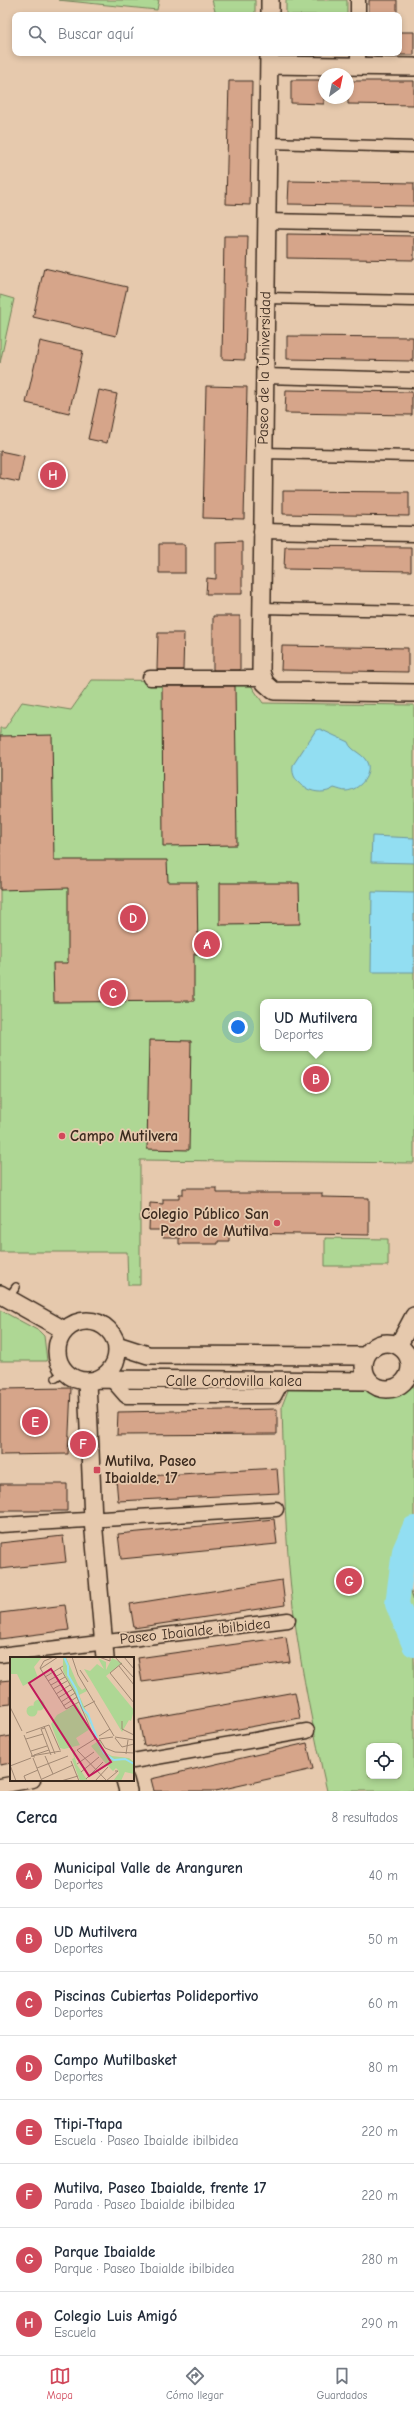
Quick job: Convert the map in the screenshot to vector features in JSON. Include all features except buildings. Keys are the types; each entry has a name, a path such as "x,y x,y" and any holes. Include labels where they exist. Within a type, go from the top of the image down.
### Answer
{"street":[{"path":"270,0 270,12"},
{"path":"358,0 358,12"},
{"path":"269,59 358,60 414,67"},
{"name":"Paseo de la Universidad","path":"264,680 260,608 269,59"},
{"path":"268,143 414,147"},
{"path":"266,221 414,224"},
{"path":"265,298 414,301"},
{"path":"264,376 414,380"},
{"path":"262,453 414,456"},
{"path":"261,531 414,534"},
{"path":"260,608 414,611"},
{"path":"150,678 264,680 274,691 414,693"},
{"path":"8,1293 64,1330"},
{"path":"406,1354 388,1343 379,1344 372,1348 366,1356 364,1370 369,1381 379,1388 390,1389 409,1381 410,1369 406,1354 414,1316"},
{"path":"83,1321 99,1323 111,1333 117,1345 115,1361 108,1372 99,1380 60,1374 57,1352 58,1341 64,1330 83,1321"},
{"name":"Calle Cordovilla kalea","path":"117,1345 148,1355 366,1356"},
{"name":"Calle Cordovilla kalea","path":"99,1380 369,1381"},
{"name":"Paseo Ibaialde ibilbidea","path":"99,1380 92,1520 102,1641 105,1657"},
{"path":"0,1525 276,1509"},
{"name":"Paseo Ibaialde ibilbidea","path":"0,1655 102,1641 288,1620"},
{"path":"134,1762 307,1731"},
{"path":"0,1786 28,1781"},
{"path":"125,1781 128,1791"}],"green space":[{"path":"58,0 159,0 157,10"},
{"path":"212,0 255,0 255,12 215,12"},
{"path":"286,0 347,0 347,12 286,12"},
{"path":"0,295 14,299 0,363"},
{"path":"92,680 248,681 263,703 414,705 414,1163 140,1160 140,1285 128,1285 127,1252 0,1252 0,728 5,728 22,702 71,710"},
{"path":"325,1238 388,1239 388,1266 325,1266"},
{"path":"0,1310 39,1331 44,1336 47,1361 0,1361"},
{"path":"290,1385 365,1386 378,1393 389,1395 404,1387 414,1386 414,1551 411,1552 404,1571 414,1601 414,1791 327,1791 317,1747 294,1615 284,1484 282,1406"}],"water":[{"path":"320,729 348,742 352,748 366,761 368,765 367,774 363,782 355,788 346,791 334,788 321,792 313,791 300,784 296,779 293,772 293,765 316,730"},
{"path":"372,836 414,838 414,863 371,862"},
{"path":"372,892 414,893 414,972 371,972"}],"waterway":[{"path":"414,1528 404,1551 397,1604 414,1645"}],"place":[{"name":"Colegio Luis Amigó","path":"53,475"},
{"name":"Campo Mutilbasket","path":"133,918"},
{"name":"Municipal Valle de Aranguren","path":"207,944"},
{"name":"Piscinas Cubiertas Polideportivo","path":"113,993"},
{"name":"UD Mutilvera","path":"316,1079"},
{"name":"Campo Mutilvera","path":"62,1136"},
{"name":"Colegio Público San Pedro de Mutilva","path":"277,1223"},
{"name":"Ttipi-Ttapa","path":"35,1422"},
{"name":"Mutilva, Paseo Ibaialde, frente 17","path":"83,1444"},
{"name":"Mutilva, Paseo Ibaialde, 17","path":"97,1470"},
{"name":"Parque Ibaialde","path":"349,1581"}]}
